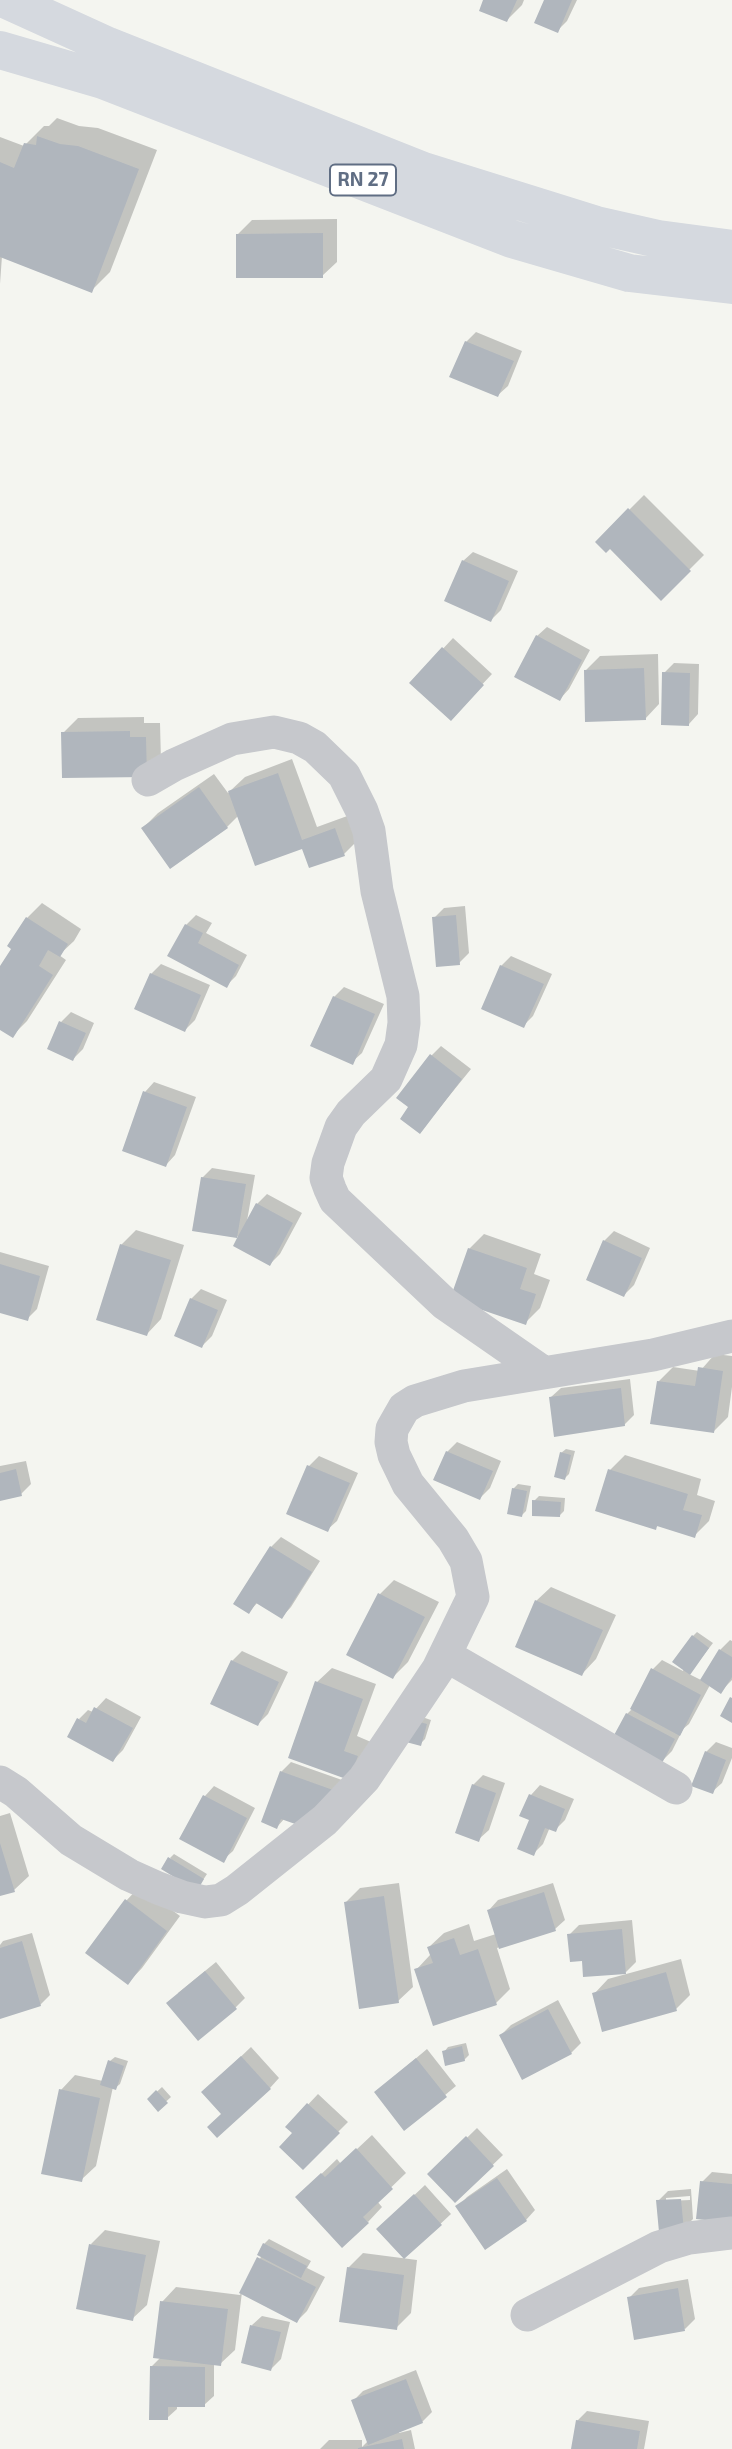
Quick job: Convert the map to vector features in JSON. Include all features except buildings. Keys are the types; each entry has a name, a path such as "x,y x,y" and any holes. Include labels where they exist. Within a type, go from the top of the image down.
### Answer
{"main road":[{"name":"RN 27","path":"8,0 108,46 423,171 596,225 658,239 732,249"},
{"name":"RN 27","path":"0,50 103,80 512,239 629,272 732,285"},
{"path":"0,74 32,73 103,80"}],"street":[{"path":"148,780 232,739 274,732 299,738 315,747 344,775 369,831 377,891 403,996 404,1023 401,1045 386,1079 351,1113 341,1127 328,1163 326,1178 335,1200 445,1304 543,1372"},
{"path":"0,1782 16,1792 71,1840 129,1875 182,1897 205,1902 221,1900 280,1858 350,1796 411,1711 445,1655 473,1597 466,1561 453,1539 400,1471 391,1441 392,1429 404,1408 415,1401 464,1386 653,1355 732,1336"},
{"path":"445,1655 676,1788"},
{"path":"527,2315 659,2247 689,2238 732,2233"}]}
